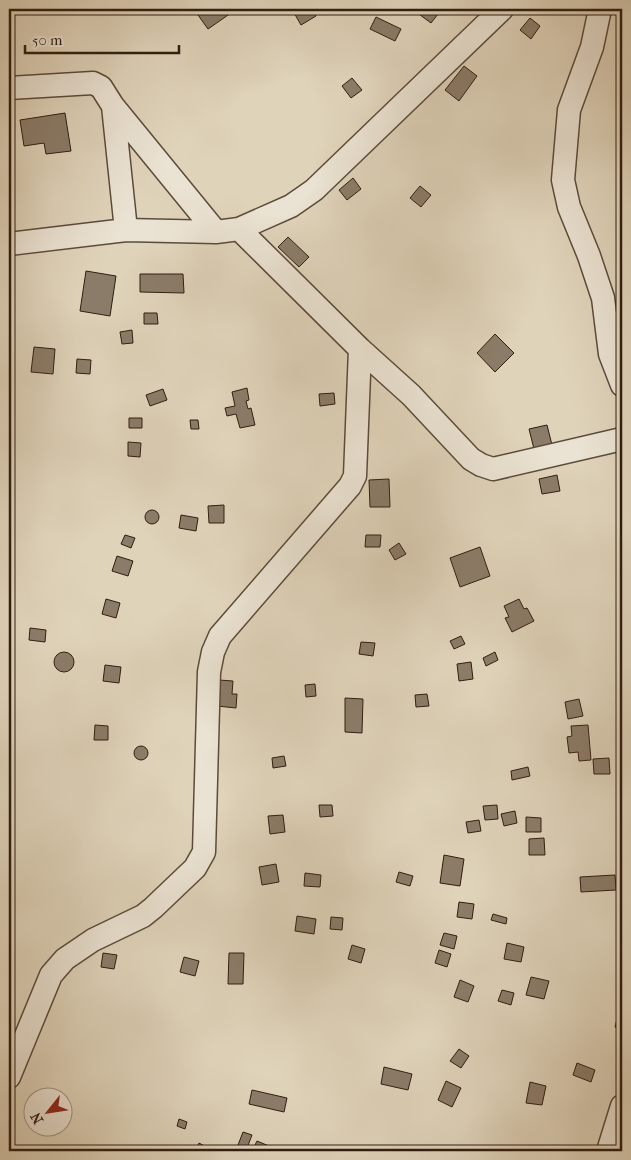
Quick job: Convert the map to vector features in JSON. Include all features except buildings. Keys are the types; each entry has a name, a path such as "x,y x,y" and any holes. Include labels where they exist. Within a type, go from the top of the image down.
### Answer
{"street":[{"path":"9,244 126,230 216,232 239,228 291,206 314,190 502,9"},
{"path":"600,9 592,47 569,110 563,180 569,207 589,256 602,298 610,354 622,385"},
{"path":"9,88 93,83 101,87 113,106 216,232"},
{"path":"113,106 126,230"},
{"path":"239,228 360,349 411,395 471,459 481,465 493,469 622,439"},
{"path":"9,1077 51,975 65,959 85,945 143,916 196,868 201,859 204,852 209,672 213,652 220,636 350,486 355,476 360,349"},
{"path":"608,1151 622,1106"}]}
